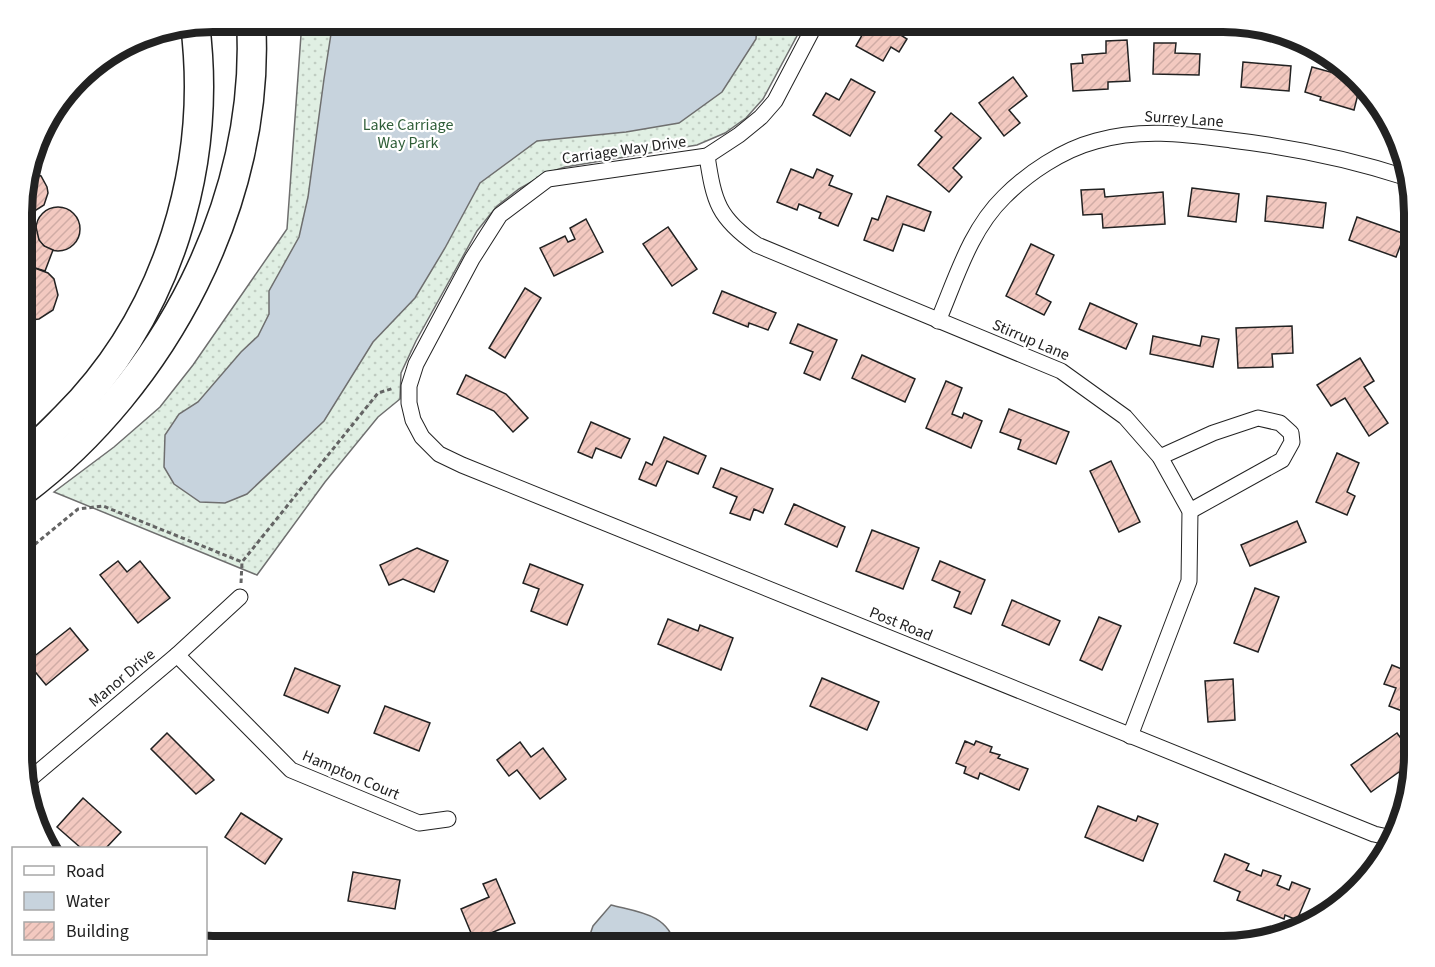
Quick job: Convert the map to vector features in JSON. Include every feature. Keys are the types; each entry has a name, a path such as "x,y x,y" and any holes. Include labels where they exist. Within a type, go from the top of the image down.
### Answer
{"highway":[{"path":"32,484 50,470 125,391 146,365 190,292 211,246 237,166 248,111 251,32"},
{"path":"32,450 92,392 145,310 168,260 179,229 194,158 199,86 196,33"}],"street":[{"name":"Carriage Way Drive","path":"413,420 409,403 409,386 416,364 472,259 500,215 548,179 707,156 740,135 762,117 775,100 811,31"},
{"name":"Surrey Lane","path":"938,321 974,240 986,219 1003,198 1062,154 1094,141 1138,133 1181,133 1319,153 1400,175"},
{"name":"Stirrup Lane","path":"707,156 712,189 719,209 738,232 757,245 1061,371 1125,417 1160,457 1190,511 1189,581 1130,736"},
{"path":"1160,457 1213,433 1258,418 1280,423 1291,433 1292,442 1282,460 1190,511"},
{"name":"Post Road","path":"413,420 422,437 439,454 462,465 1130,736 1384,836"},
{"name":"Manor Drive","path":"33,776 177,655 240,597"},
{"name":"Hampton Court","path":"177,655 291,770 419,823 448,819"}],"path":[{"path":"240,597 243,562 378,393 409,386"},
{"path":"32,547 78,509 103,506 243,562"}],"green space":[{"name":"Lake Carriage Way Park","path":"799,31 763,99 746,118 725,133 697,145 565,167 547,173 519,189 497,206 477,231 416,341 401,373 400,399 378,417 325,482 257,575 54,492 114,447 160,407 193,365 287,229 301,32"}],"water":[{"name":"Lake Carriage Way Park","path":"756,31 756,39 722,92 679,123 626,132 537,141 480,183 415,298 373,342 324,421 247,494 225,503 200,502 174,484 164,467 165,435 179,414 198,402 241,352 258,336 269,314 269,291 299,237 308,197 331,32"},
{"path":"611,905 651,916 666,927 672,936 590,936 593,926"}],"building":[{"path":"864,31 900,31 899,34 907,39 899,52 891,47 883,61 856,46"},
{"path":"1127,40 1130,81 1108,82 1108,89 1073,91 1071,64 1083,63 1082,55 1106,53 1106,41"},
{"path":"1154,43 1176,43 1175,53 1200,54 1199,75 1153,74"},
{"path":"1243,62 1291,66 1289,91 1241,87"},
{"path":"1312,67 1340,75 1358,93 1354,110 1320,100 1321,97 1305,92"},
{"path":"1013,77 1027,96 1009,110 1020,123 1004,136 979,103"},
{"path":"851,79 875,92 850,136 813,115 826,93 839,100"},
{"path":"951,113 981,138 953,168 962,177 949,192 918,165 942,137 935,131"},
{"path":"791,169 813,178 817,169 833,176 829,185 852,194 838,226 819,218 821,213 799,204 797,210 777,202"},
{"path":"36,174 41,176 48,193 44,205 33,212"},
{"path":"1192,188 1239,194 1236,222 1188,216"},
{"path":"1104,189 1105,197 1163,192 1165,224 1103,228 1102,214 1083,215 1081,190"},
{"path":"887,196 931,212 924,231 903,224 893,251 864,240 872,218 878,220"},
{"path":"1267,196 1326,203 1323,228 1265,221"},
{"path":"58,207 74,213 80,229 74,245 58,251 42,245 36,229 42,213"},
{"path":"1357,217 1403,233 1396,257 1349,240"},
{"path":"586,219 603,252 554,276 540,248 565,236 568,242 575,239 570,228"},
{"path":"36,227 39,240 44,246 53,250 45,271 32,267 32,239"},
{"path":"668,227 697,269 672,286 643,244"},
{"path":"1031,244 1054,255 1036,294 1051,302 1044,315 1006,296"},
{"path":"32,267 48,273 54,279 58,295 53,310 39,319 32,320"},
{"path":"525,288 541,298 505,358 489,348"},
{"path":"722,291 776,313 768,330 749,323 748,327 713,313"},
{"path":"1090,303 1137,324 1126,349 1079,329"},
{"path":"798,324 837,340 820,380 804,373 813,352 790,343"},
{"path":"1292,326 1293,353 1272,354 1273,367 1238,368 1236,328"},
{"path":"1153,336 1200,346 1202,336 1219,339 1213,367 1150,354"},
{"path":"862,355 915,379 905,402 852,378"},
{"path":"1360,358 1374,381 1364,387 1388,423 1369,436 1345,398 1331,406 1317,385"},
{"path":"466,375 506,394 528,418 513,432 494,411 457,394"},
{"path":"946,381 962,388 952,414 962,418 964,413 982,421 971,448 926,428"},
{"path":"1009,409 1069,432 1056,464 1018,449 1021,440 1000,432"},
{"path":"591,422 630,439 621,458 596,448 592,458 578,452"},
{"path":"664,437 706,456 698,474 667,461 656,486 639,479 646,462 652,465"},
{"path":"1337,453 1359,463 1347,492 1355,496 1347,515 1316,502"},
{"path":"1111,461 1140,522 1119,532 1090,471"},
{"path":"721,468 773,489 763,513 754,509 750,520 730,513 737,497 713,487"},
{"path":"794,504 845,527 837,547 785,524"},
{"path":"1297,521 1306,542 1250,566 1241,545"},
{"path":"872,530 919,548 903,589 856,571"},
{"path":"417,548 448,561 434,592 403,579 389,585 380,565"},
{"path":"118,561 127,572 140,561 170,598 138,623 100,575"},
{"path":"940,561 985,580 971,614 954,607 960,592 932,580"},
{"path":"530,564 583,585 567,625 531,611 539,589 523,583"},
{"path":"1255,588 1279,597 1258,652 1234,643"},
{"path":"1012,600 1060,621 1049,645 1002,625"},
{"path":"1099,617 1121,626 1102,670 1080,660"},
{"path":"668,619 698,631 700,625 733,638 721,670 658,644"},
{"path":"70,628 88,650 46,685 32,668 32,658"},
{"path":"1392,665 1403,670 1403,711 1389,706 1396,688 1384,684"},
{"path":"295,668 340,686 328,713 284,695"},
{"path":"822,678 879,702 867,730 810,706"},
{"path":"1233,679 1235,720 1208,722 1205,681"},
{"path":"385,706 430,723 419,751 374,733"},
{"path":"167,733 214,780 196,794 151,749"},
{"path":"1397,733 1403,741 1402,774 1399,772 1371,792 1351,765"},
{"path":"965,741 974,745 976,741 992,747 990,752 1000,755 998,758 1028,769 1019,790 980,773 978,779 964,773 966,767 956,763"},
{"path":"520,742 531,757 543,748 566,779 540,799 517,770 509,776 497,760"},
{"path":"83,798 121,832 107,847 80,847 57,827"},
{"path":"1098,806 1136,821 1138,816 1158,824 1143,861 1085,837"},
{"path":"241,813 282,839 265,864 225,837"},
{"path":"1225,854 1249,864 1246,870 1261,876 1263,870 1281,876 1277,885 1289,890 1292,882 1310,889 1297,919 1285,915 1284,919 1237,900 1240,892 1214,881"},
{"path":"353,872 400,880 395,909 348,901"},
{"path":"496,879 515,923 484,936 472,936 461,909 489,897 483,884"}]}
